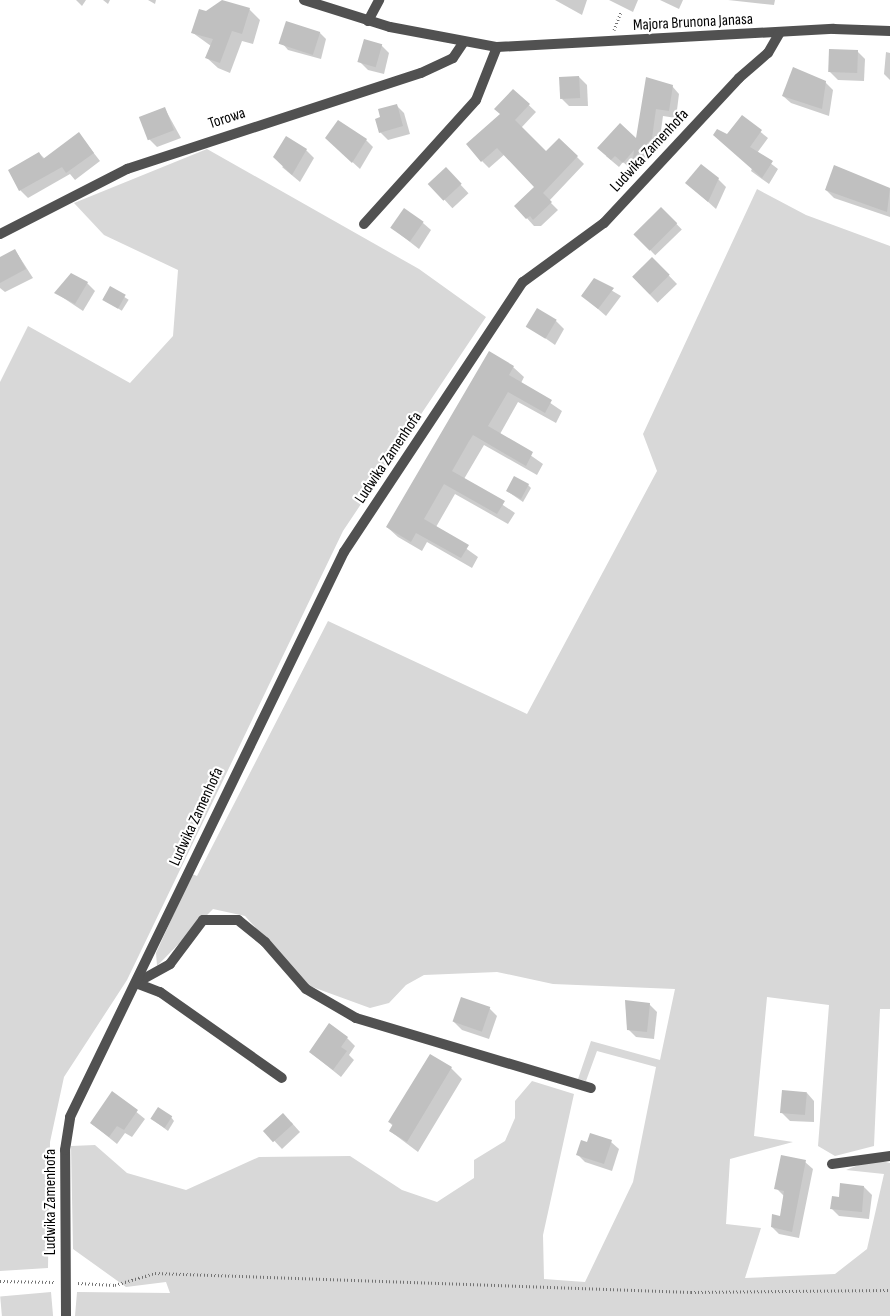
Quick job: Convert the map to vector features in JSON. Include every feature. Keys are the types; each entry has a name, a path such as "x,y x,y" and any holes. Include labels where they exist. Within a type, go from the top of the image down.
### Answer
{"street":[{"name":"Majora Brunona Janasa","path":"304,0 368,22 463,43 497,47 780,32 890,31"},
{"path":"368,22 379,0"},
{"name":"Ludwika Zamenhofa","path":"66,1316 65,1150 70,1117 344,552 523,282 604,223 739,78 768,53 780,32"},
{"name":"Torowa","path":"0,234 127,169 421,73 453,58 463,43"},
{"path":"364,224 476,100 497,47"},
{"path":"136,983 170,964 203,920 238,920 265,942 306,989 356,1018 591,1088"},
{"path":"136,983 160,992 282,1078"},
{"path":"832,1164 890,1156"}],"path":[{"path":"614,33 621,12"},
{"path":"0,1281 115,1285 155,1273 691,1292 890,1290"}],"shaded area":[{"path":"207,149 419,269 486,317 343,531 127,980 64,1077 50,1142 48,1268 0,1271 0,382 28,326 130,383 173,336 178,270 104,235 74,203"},
{"path":"757,189 806,215 890,246 890,1009 880,1009 874,1146 835,1156 818,1146 829,1005 767,997 754,1136 793,1142 730,1159 726,1224 761,1228 745,1278 835,1274 867,1249 884,1174 846,1170 873,1159 890,1163 890,1316 75,1316 77,1292 170,1293 166,1282 126,1287 73,1249 71,1146 95,1145 127,1173 186,1190 259,1157 350,1156 402,1190 437,1202 474,1178 474,1160 505,1141 515,1118 515,1101 532,1081 574,1094 543,1235 544,1279 585,1282 633,1182 656,1067 597,1051 586,1081 578,1079 591,1041 660,1060 675,989 553,984 497,972 424,975 406,985 389,1003 370,1008 307,985 245,916 213,909 157,966 156,953 192,874 197,876 328,621 527,714 657,471 643,434"},
{"path":"51,1292 53,1316 2,1316 0,1296"}],"building":[{"path":"222,0 250,8 242,34 232,31 220,63 205,58 213,39 191,33 199,9 206,11"},
{"path":"286,21 320,32 313,55 279,44"},
{"path":"364,39 382,44 376,67 357,62"},
{"path":"829,49 858,50 857,73 828,72"},
{"path":"793,67 826,81 822,109 782,96"},
{"path":"579,76 580,98 560,99 559,77"},
{"path":"646,77 673,85 669,111 656,109 652,138 633,159 634,150 623,163 615,156 611,160 597,148 620,123 636,138"},
{"path":"513,89 530,104 515,120 546,151 559,138 578,156 543,193 552,202 533,220 530,216 526,219 514,206 534,187 497,148 481,162 466,144 500,114 494,109"},
{"path":"397,104 403,126 379,133 375,119 380,117 378,109"},
{"path":"165,107 174,130 148,140 139,117"},
{"path":"742,115 762,130 750,147 773,161 762,178 713,135 717,129 727,134"},
{"path":"338,120 367,139 352,163 325,138"},
{"path":"79,132 94,153 66,173 62,167 19,191 8,170 39,152 43,159"},
{"path":"286,136 307,149 292,175 273,157"},
{"path":"701,164 719,178 708,202 685,183"},
{"path":"834,165 890,188 887,212 825,190"},
{"path":"446,167 462,184 443,201 428,184"},
{"path":"661,207 677,223 650,251 633,235"},
{"path":"404,208 424,222 410,241 390,228"},
{"path":"15,249 26,269 0,283 0,257"},
{"path":"652,257 670,275 650,294 632,277"},
{"path":"71,273 88,282 75,304 54,293"},
{"path":"594,278 614,288 598,309 581,296"},
{"path":"110,286 126,295 118,309 102,300"},
{"path":"537,308 557,320 545,339 526,327"},
{"path":"489,351 514,366 509,375 552,400 545,413 508,392 488,426 533,452 526,466 473,435 452,471 505,501 497,514 444,484 424,519 469,545 461,558 416,533 411,542 386,527"},
{"path":"514,476 529,484 521,499 506,491"},
{"path":"461,997 490,1007 482,1032 453,1022"},
{"path":"625,1000 650,1003 647,1032 627,1030"},
{"path":"329,1023 348,1037 341,1047 347,1051 333,1070 309,1052"},
{"path":"430,1054 452,1067 407,1142 389,1131 393,1124 388,1122"},
{"path":"782,1090 807,1092 805,1115 780,1113"},
{"path":"112,1091 138,1110 124,1130 117,1126 109,1137 90,1123"},
{"path":"158,1107 172,1116 165,1128 150,1119"},
{"path":"283,1113 293,1124 273,1142 263,1131"},
{"path":"590,1133 612,1140 604,1164 576,1155 581,1140 587,1142"},
{"path":"781,1155 806,1160 792,1232 771,1227 772,1214 780,1216 784,1191 774,1189"},
{"path":"840,1183 864,1186 862,1212 830,1209 832,1196 839,1197"}]}
